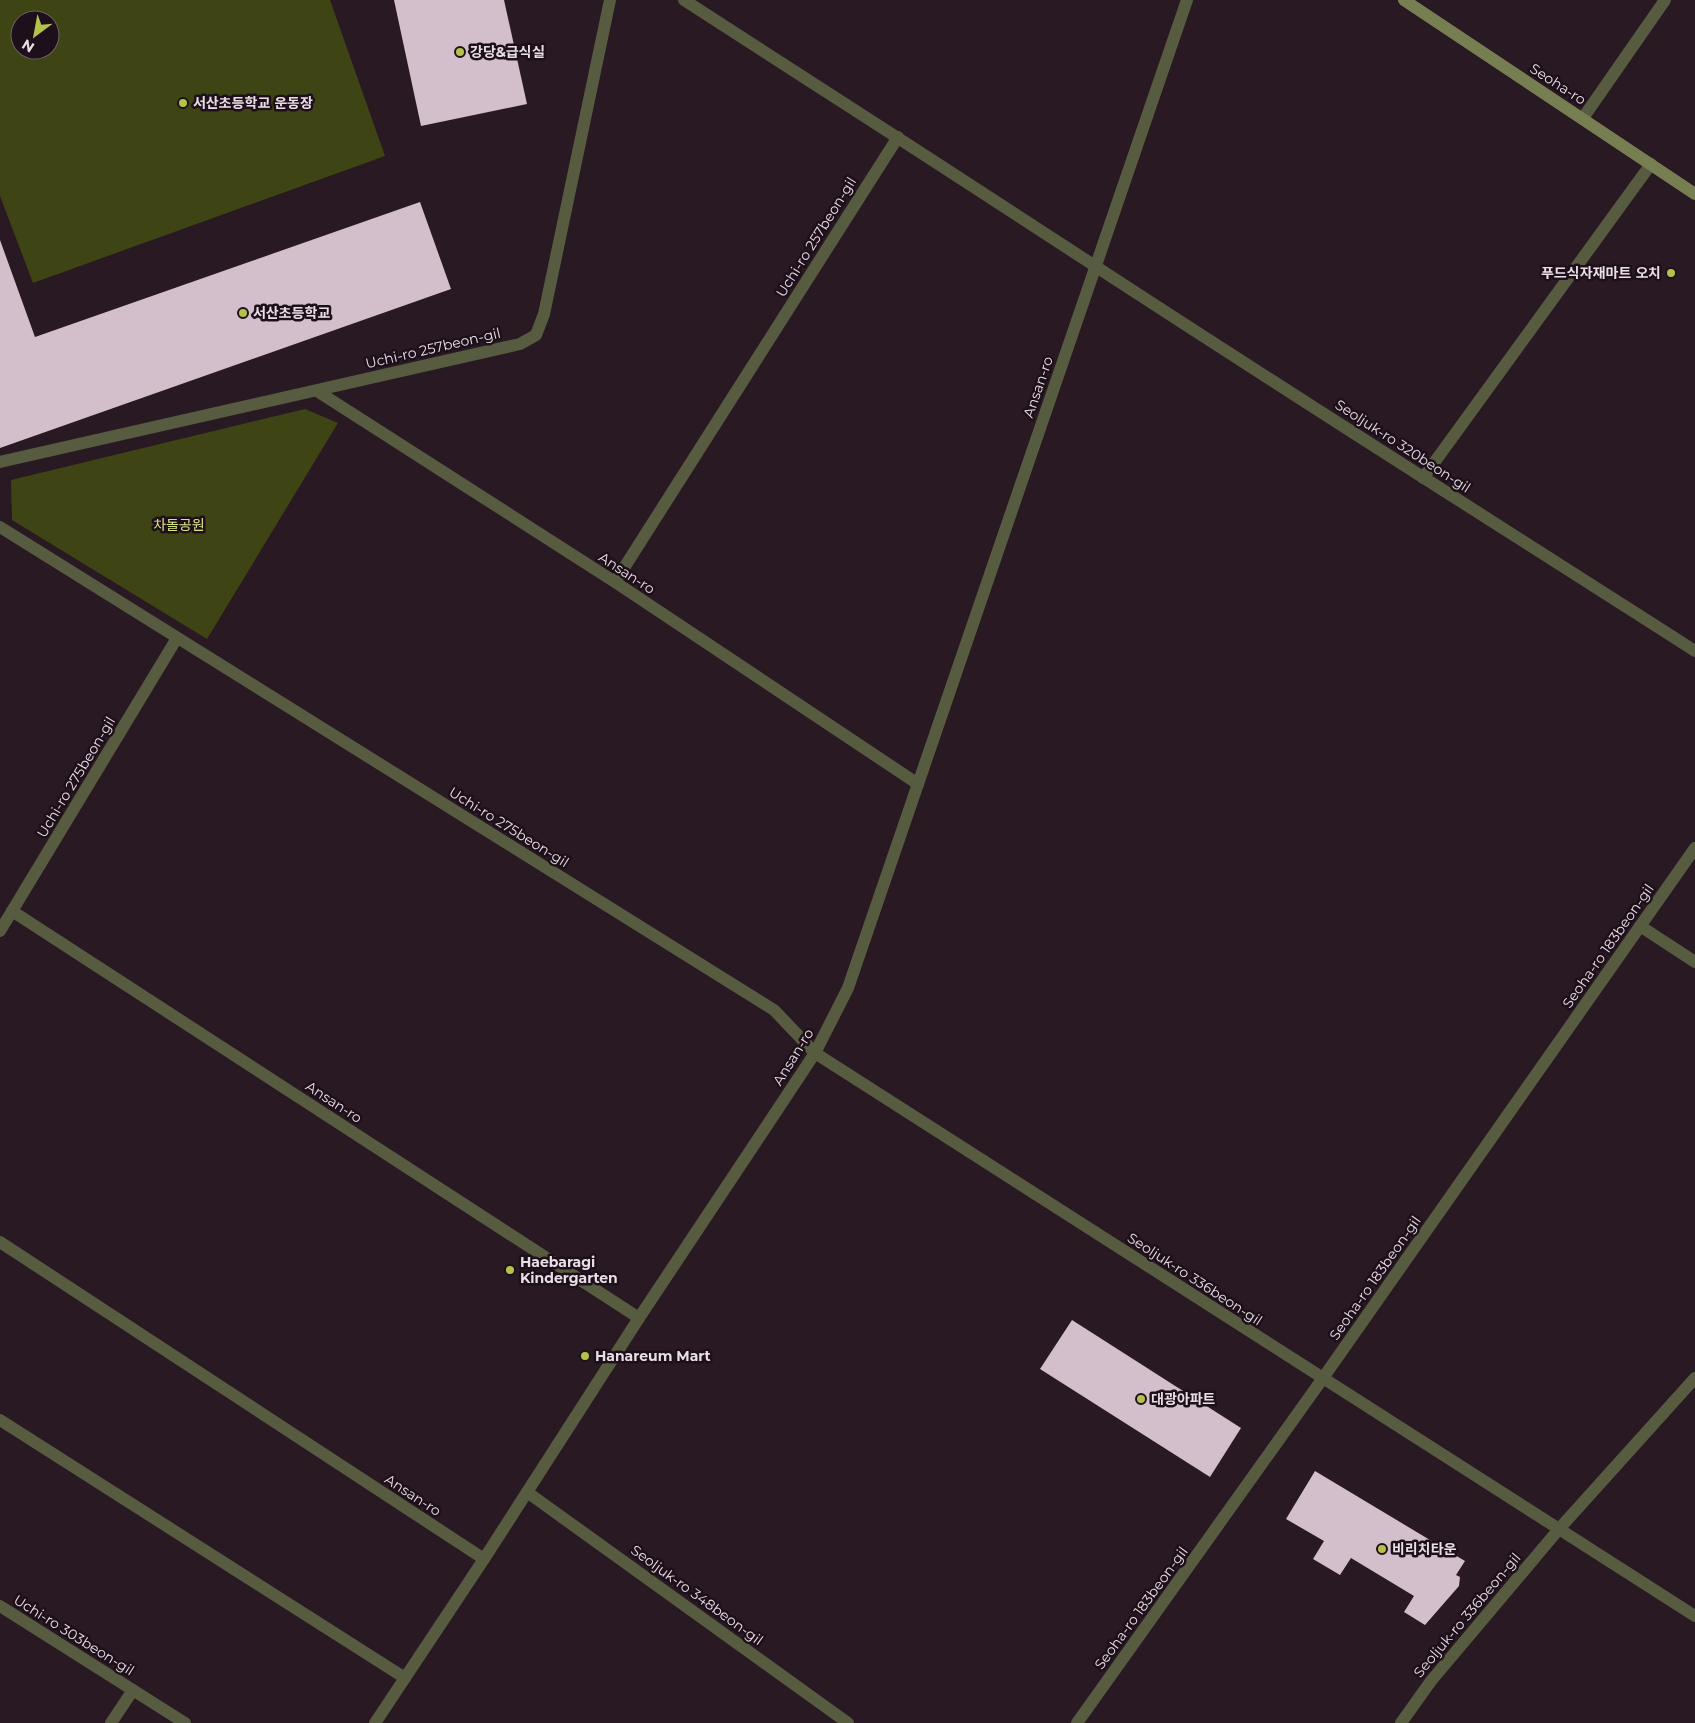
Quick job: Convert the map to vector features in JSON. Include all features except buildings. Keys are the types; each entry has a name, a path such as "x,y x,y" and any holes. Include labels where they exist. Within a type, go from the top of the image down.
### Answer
{"main road":[{"name":"Seoha-ro","path":"1404,0 1695,194"}],"street":[{"name":"Uchi-ro 257beon-gil","path":"0,462 520,344 536,335 544,314 610,0"},
{"path":"684,0 1095,266"},
{"name":"Ansan-ro","path":"375,1723 484,1559 639,1318 815,1053 848,988 1187,0"},
{"path":"1583,118 1665,0"},
{"name":"Uchi-ro 257beon-gil","path":"615,582 898,137"},
{"path":"1424,478 1651,164"},
{"name":"Seoljuk-ro 320beon-gil","path":"1095,266 1695,651"},
{"name":"Ansan-ro","path":"317,391 615,582 918,784"},
{"name":"Uchi-ro 275beon-gil","path":"0,527 774,1010 815,1053"},
{"name":"Uchi-ro 275beon-gil","path":"0,931 178,638"},
{"name":"Seoha-ro 183beon-gil","path":"1077,1723 1323,1378 1695,848"},
{"name":"Ansan-ro","path":"12,911 639,1318"},
{"path":"1640,926 1695,962"},
{"name":"Seoljuk-ro 336beon-gil","path":"815,1053 1695,1616"},
{"name":"Ansan-ro","path":"0,1242 484,1559"},
{"name":"Seoljuk-ro 336beon-gil","path":"1401,1723 1431,1681 1559,1529 1695,1378"},
{"path":"0,1420 405,1678"},
{"name":"Seoljuk-ro 348beon-gil","path":"527,1492 848,1723"},
{"name":"Uchi-ro 303beon-gil","path":"0,1606 185,1723"},
{"name":"Uchi-ro 303beon-gil","path":"111,1723 133,1690"}],"green space":[{"name":"서산초등학교 운동장","path":"0,0 330,0 385,156 33,283 0,196"},
{"name":"차돌공원","path":"305,409 338,423 207,639 12,520 11,480"}],"place":[{"name":"강당&급식실","path":"460,52"},
{"name":"서산초등학교 운동장","path":"183,103"},
{"name":"푸드식자재마트 오치","path":"1671,273"},
{"name":"서산초등학교","path":"243,313"},
{"name":"Haebaragi Kindergarten","path":"510,1270"},
{"name":"Hanareum Mart","path":"585,1356"},
{"name":"대광아파트","path":"1141,1399"},
{"name":"비리치타운","path":"1382,1549"}]}
